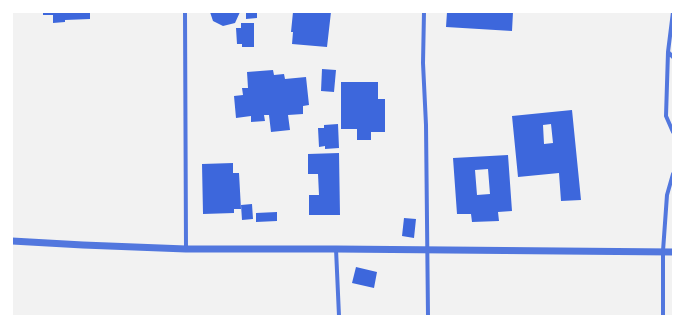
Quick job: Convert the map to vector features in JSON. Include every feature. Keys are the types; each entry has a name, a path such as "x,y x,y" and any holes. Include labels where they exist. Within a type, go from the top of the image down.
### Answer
{"street":[{"path":"185,12 186,249"},
{"path":"424,12 423,63 426,125 428,316"},
{"path":"673,12 668,52 666,116 673,132"},
{"path":"668,52 673,57"},
{"path":"663,316 663,251 667,195 673,174"},
{"path":"12,241 186,249 673,252"},
{"path":"336,249 339,316"}],"building":[{"path":"43,12 90,12 90,19 65,20 65,22 53,23 53,15 43,15"},
{"path":"210,12 240,12 235,23 223,26 213,21"},
{"path":"246,12 257,12 257,18 246,19"},
{"path":"293,12 331,12 327,47 292,44 293,32 291,32"},
{"path":"447,12 513,12 512,31 446,27"},
{"path":"241,23 254,23 254,47 242,47 242,44 237,44 236,28 241,28"},
{"path":"322,69 336,70 334,92 321,91"},
{"path":"273,70 274,75 284,74 285,79 306,77 309,105 303,106 303,114 288,115 290,130 271,132 269,115 264,115 265,121 251,122 251,116 236,118 234,96 243,95 242,88 248,88 247,72"},
{"path":"341,82 378,82 378,99 385,99 385,132 371,132 371,140 357,140 357,129 341,129"},
{"path":"572,110 581,200 561,201 559,173 518,177 512,116","holes":["551,124 553,143 544,144 543,125"]},
{"path":"338,124 339,148 325,149 325,146 319,147 318,128 324,128 324,125"},
{"path":"339,153 340,215 309,215 309,195 319,195 318,174 308,174 308,154"},
{"path":"508,155 512,211 498,212 499,221 472,222 471,214 457,214 453,158","holes":["488,169 490,194 477,195 475,170"]},
{"path":"233,163 233,173 239,173 241,209 234,209 234,213 203,214 202,164"},
{"path":"252,204 253,219 242,220 241,205"},
{"path":"277,212 277,221 256,222 256,213"},
{"path":"404,218 416,219 414,238 402,236"},
{"path":"356,267 377,272 374,288 352,283"}]}
